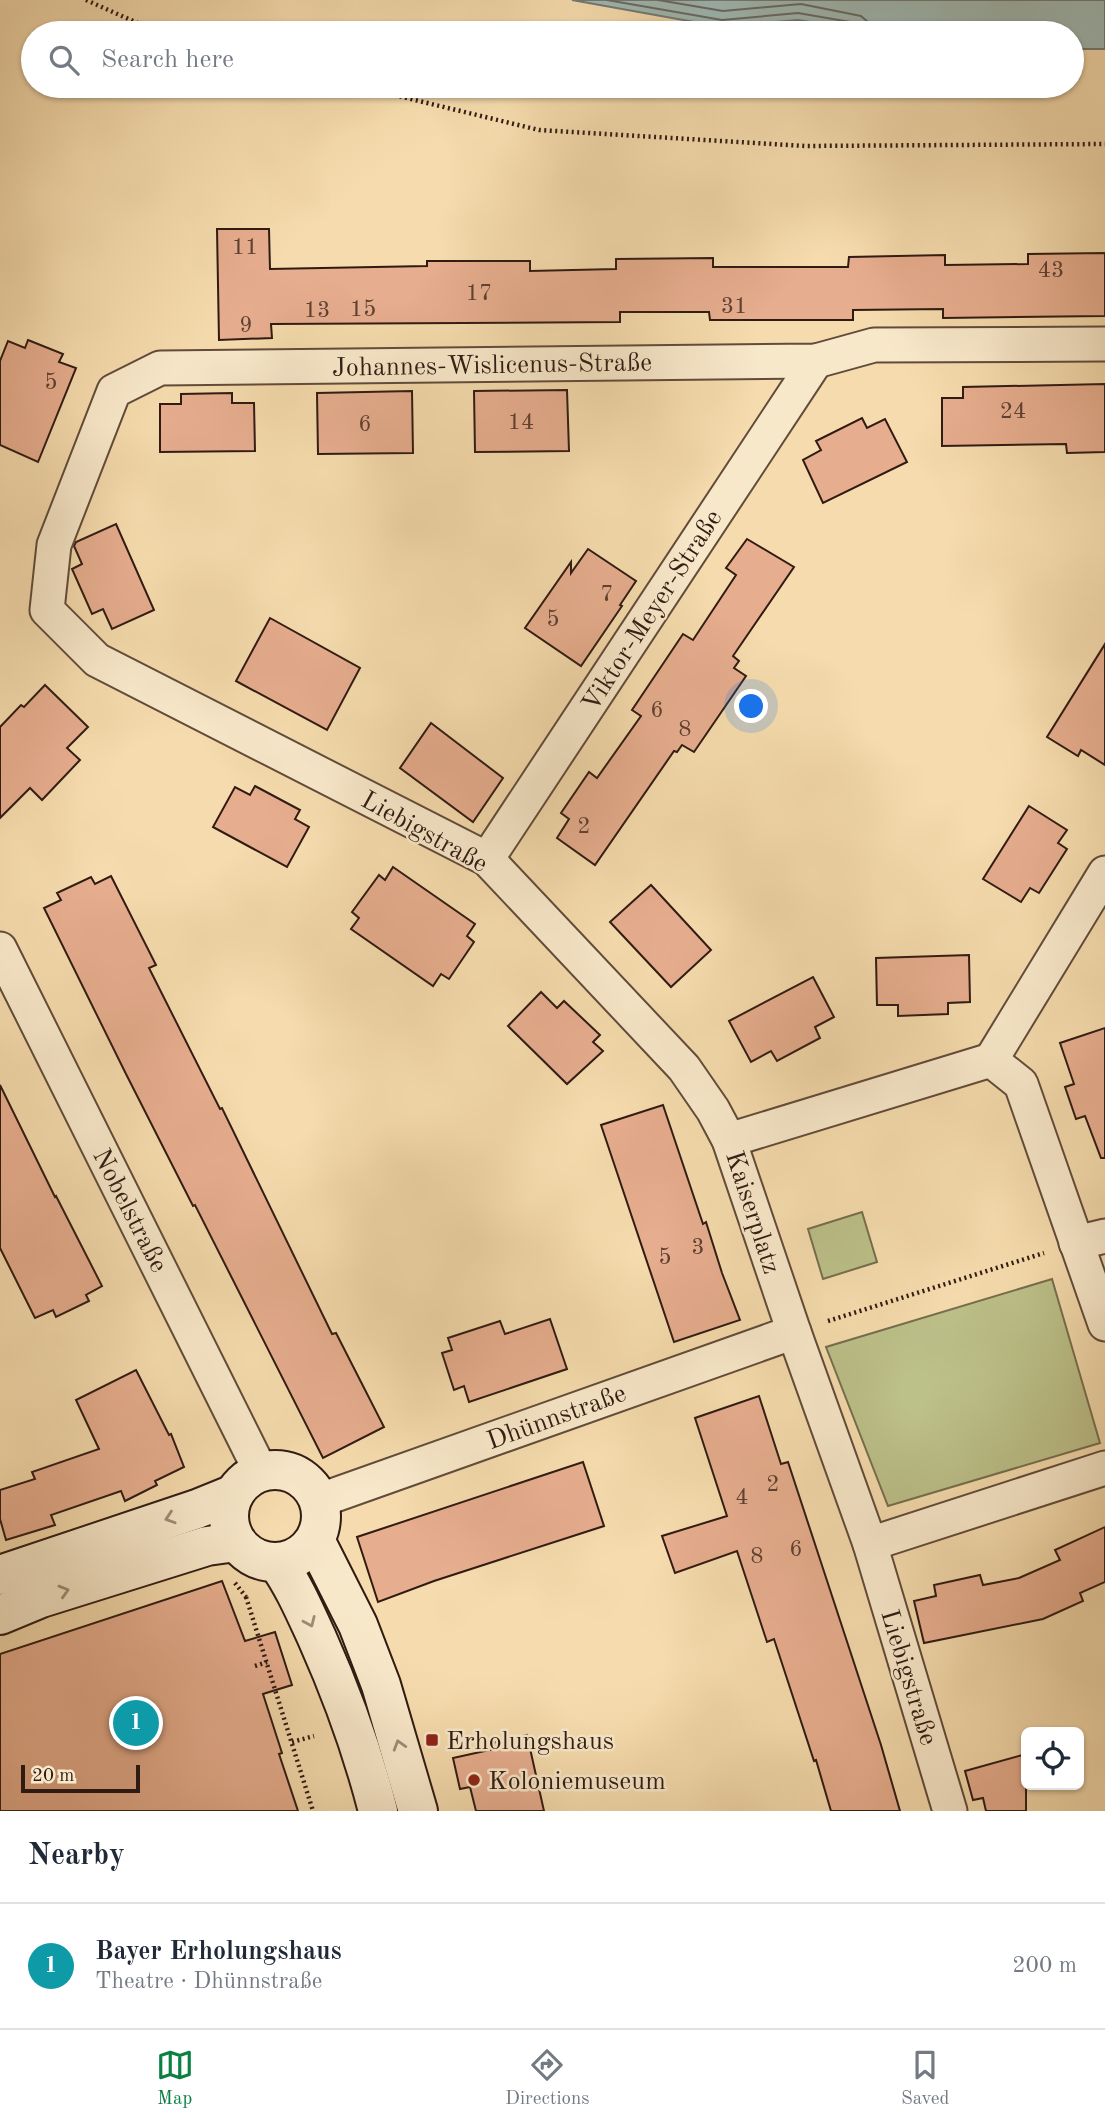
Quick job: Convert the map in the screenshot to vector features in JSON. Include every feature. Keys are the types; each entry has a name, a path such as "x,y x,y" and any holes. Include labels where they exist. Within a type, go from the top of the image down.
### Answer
{"main road":[{"path":"0,1574 197,1509 248,1483 279,1470 296,1475 310,1486 318,1501 320,1527 315,1540 305,1551 292,1559 277,1562 254,1558 236,1542 228,1518 248,1483"},
{"path":"315,1540 358,1625 381,1685 418,1811"},
{"path":"0,1615 41,1598 208,1546 236,1542"},
{"path":"277,1562 292,1583 335,1680 371,1782 378,1811"}],"street":[{"name":"Johannes-Wislicenus-Straße","path":"47,610 54,545 114,391 160,368 816,361 874,345 1105,344"},
{"name":"Viktor-Meyer-Straße","path":"487,859 816,361"},
{"name":"Liebigstraße","path":"47,610 97,660 487,859 684,1068 713,1110 729,1140"},
{"path":"1105,873 991,1060 1021,1084 1090,1240 1105,1324"},
{"name":"Nobelstraße","path":"0,949 248,1483"},
{"name":"Kaiserplatz","path":"870,1544 729,1140 991,1060"},
{"name":"Dhünnstraße","path":"318,1501 794,1332"},
{"path":"870,1544 1105,1468"},
{"name":"Liebigstraße","path":"870,1544 950,1811"}],"path":[{"path":"86,0 133,21"},
{"path":"406,98 538,130 806,146 1105,144"},
{"path":"794,1332 1090,1240"},
{"path":"246,1597 313,1811"},
{"path":"255,1666 267,1662"},
{"path":"292,1742 312,1737"}],"green space":[{"path":"862,1212 877,1262 823,1279 808,1229"},
{"path":"1052,1279 1100,1443 888,1506 826,1347"}],"water":[{"path":"572,0 1105,0 1105,49 1084,49 1084,21 689,21"}],"building":[{"path":"217,229 269,229 270,269 427,266 427,261 530,261 530,271 616,269 616,259 713,258 713,267 848,267 849,257 945,255 945,265 1028,264 1028,254 1105,253 1105,316 943,318 943,309 853,310 853,320 710,320 709,312 620,312 620,322 271,324 272,338 219,340"},
{"path":"28,340 63,354 59,362 76,368 38,462 0,445 0,361 8,341 25,348"},
{"path":"1105,384 1105,452 1067,453 1066,444 942,446 942,398 963,398 963,387"},
{"path":"567,390 569,451 475,452 474,391"},
{"path":"412,391 413,453 318,454 317,393"},
{"path":"232,393 232,403 254,403 255,451 160,452 160,404 181,404 181,394"},
{"path":"862,418 867,428 885,419 907,462 823,503 803,460 821,450 816,441"},
{"path":"116,524 154,610 112,629 103,609 92,614 72,569 82,564 74,546 76,542"},
{"path":"747,539 794,567 733,656 739,661 734,668 746,676 694,752 682,745 677,752 674,751 595,865 557,838 569,819 561,813 589,772 597,778 641,716 632,710 683,634 693,640 736,575 726,568"},
{"path":"588,549 636,581 581,666 525,628 571,562 571,573"},
{"path":"270,618 360,668 327,730 236,681"},
{"path":"1105,644 1105,765 1081,750 1078,756 1047,737"},
{"path":"45,685 88,727 67,748 80,760 42,800 30,788 0,818 0,727"},
{"path":"431,723 503,778 473,822 400,768"},
{"path":"255,786 300,810 295,819 309,827 287,867 213,827 235,787 250,795"},
{"path":"1029,806 1067,830 1058,843 1067,849 1039,893 1030,888 1021,902 983,879"},
{"path":"393,867 475,924 467,936 474,942 449,979 441,974 433,986 351,929 359,918 352,912 379,875 385,880"},
{"path":"111,876 156,965 149,968 220,1109 222,1108 332,1334 336,1333 384,1427 323,1458 44,908 61,900 57,893 91,877 95,884"},
{"path":"651,885 711,950 671,987 610,922"},
{"path":"969,955 970,1002 948,1003 948,1014 898,1016 898,1005 877,1005 876,958"},
{"path":"813,977 834,1017 815,1027 820,1038 777,1061 771,1051 751,1062 729,1021"},
{"path":"541,992 557,1008 564,1001 600,1035 593,1042 603,1051 567,1084 508,1026"},
{"path":"1105,1028 1105,1158 1101,1158 1085,1116 1076,1119 1065,1087 1074,1084 1060,1043"},
{"path":"0,1085 102,1286 86,1295 89,1301 56,1317 53,1310 35,1318 0,1248"},
{"path":"663,1105 703,1224 706,1222 740,1320 674,1342 601,1125"},
{"path":"550,1319 567,1369 469,1402 464,1386 454,1390 442,1353 452,1350 448,1338 500,1321 505,1334"},
{"path":"136,1370 169,1435 171,1434 184,1467 155,1481 157,1485 125,1501 121,1491 51,1515 55,1525 6,1540 0,1519 0,1490 35,1479 32,1472 99,1449 76,1400"},
{"path":"759,1396 781,1464 788,1462 900,1811 831,1811 774,1639 767,1642 737,1551 675,1573 662,1536 727,1516 695,1418"},
{"path":"583,1462 604,1526 378,1602 357,1537"},
{"path":"1105,1527 1105,1582 1080,1593 1083,1601 1043,1619 924,1643 914,1601 936,1596 934,1585 980,1575 983,1585 1019,1578 1060,1560 1055,1550"},
{"path":"222,1581 245,1641 275,1632 292,1685 263,1694 298,1811 0,1811 0,1654"},
{"path":"527,1735 544,1811 476,1811 470,1787 460,1789 453,1758 494,1749 492,1743"},
{"path":"1021,1755 1021,1790 1026,1790 1026,1811 986,1811 983,1798 973,1800 965,1771"}],"place":[{"name":"Bayer Erholungshaus","path":"136,1723"},
{"name":"Erholungshaus","path":"432,1740"},
{"name":"Koloniemuseum","path":"474,1780"}]}
